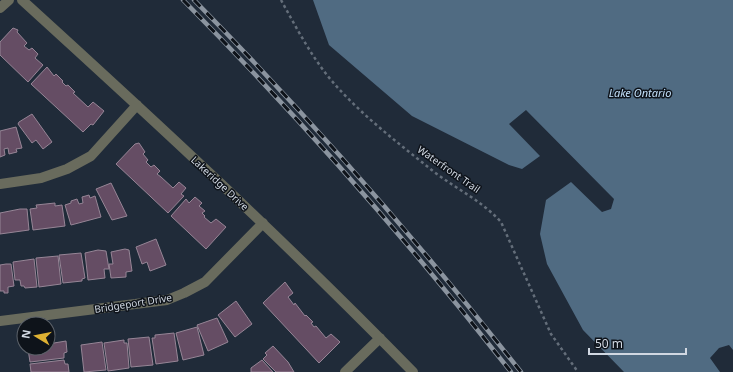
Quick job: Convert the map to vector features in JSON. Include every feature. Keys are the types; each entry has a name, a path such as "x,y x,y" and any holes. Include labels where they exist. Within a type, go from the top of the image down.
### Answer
{"street":[{"path":"0,8 9,0"},
{"name":"Lakeridge Drive","path":"22,0 263,223 413,372"},
{"path":"0,184 41,178 66,169 91,156 137,105"},
{"name":"Bridgeport Drive","path":"0,321 167,300 205,282 263,223"},
{"path":"345,372 380,338"}],"path":[{"name":"Waterfront Trail","path":"281,0 310,50 331,80 397,141 435,172 488,208 501,222 551,334 578,372"}],"water":[{"name":"Lake Ontario","path":"313,0 733,0 733,350 729,345 719,348 710,358 720,372 624,372 583,330 547,264 540,234 546,200 571,182 602,212 611,209 614,199 526,110 509,124 540,156 522,169 509,165 412,116 329,45"}],"building":[{"path":"13,28 18,30 17,32 27,43 24,46 29,50 32,48 38,54 35,58 43,65 28,82 0,55 0,42"},
{"path":"47,67 54,76 56,74 66,86 68,85 75,92 73,93 88,107 93,102 104,111 93,125 91,124 83,132 31,84"},
{"path":"32,114 52,142 43,149 36,140 32,143 18,124"},
{"path":"16,127 22,148 16,149 17,152 9,154 8,148 4,149 5,155 0,157 0,131"},
{"path":"139,143 145,152 143,154 148,160 146,162 151,167 154,165 160,171 157,174 173,188 179,182 186,188 181,194 184,196 168,213 116,164 135,144"},
{"path":"111,183 127,216 112,220 96,189"},
{"path":"89,195 90,198 95,196 101,217 71,225 65,205 77,199 79,204 83,203 82,197"},
{"path":"195,197 202,203 199,206 205,211 202,213 205,216 204,217 211,223 216,219 226,227 206,249 171,216 186,199 189,203"},
{"path":"55,203 55,206 62,205 65,226 33,230 30,209 37,208 36,205"},
{"path":"27,209 29,230 0,234 0,213"},
{"path":"156,239 166,265 150,271 147,262 142,264 136,247"},
{"path":"125,249 129,250 132,271 126,272 126,277 111,278 109,264 113,264 111,252"},
{"path":"98,250 106,251 109,269 104,269 105,278 88,280 85,253"},
{"path":"81,253 85,278 82,279 82,281 63,283 59,255"},
{"path":"58,256 61,284 39,287 36,258"},
{"path":"34,259 37,287 25,288 24,286 21,286 20,280 15,280 13,262"},
{"path":"11,264 14,286 8,287 8,293 4,293 4,291 0,291 0,265"},
{"path":"285,282 293,293 288,297 294,305 295,303 305,316 306,315 313,322 311,323 314,327 316,326 326,338 331,334 340,342 319,363 263,303"},
{"path":"236,301 252,324 235,337 218,315"},
{"path":"217,318 228,342 208,351 197,325"},
{"path":"197,327 204,355 183,360 176,333"},
{"path":"174,333 178,361 156,364 152,338 155,338 155,335"},
{"path":"149,337 153,365 131,367 128,339"},
{"path":"124,340 124,343 127,343 129,368 108,371 104,343"},
{"path":"66,341 67,352 64,353 64,358 30,362 29,356 56,356 56,343"},
{"path":"102,342 106,370 84,372 81,345"},
{"path":"273,346 288,362 294,372 276,372 263,359 267,355 265,353"},
{"path":"64,360 65,364 68,364 69,372 31,372 30,364"},
{"path":"262,360 273,372 251,372 251,368"}],"railway":[{"path":"183,0 227,45 353,182 433,276 511,372"},
{"path":"194,0 322,135 403,228 521,372"}]}
